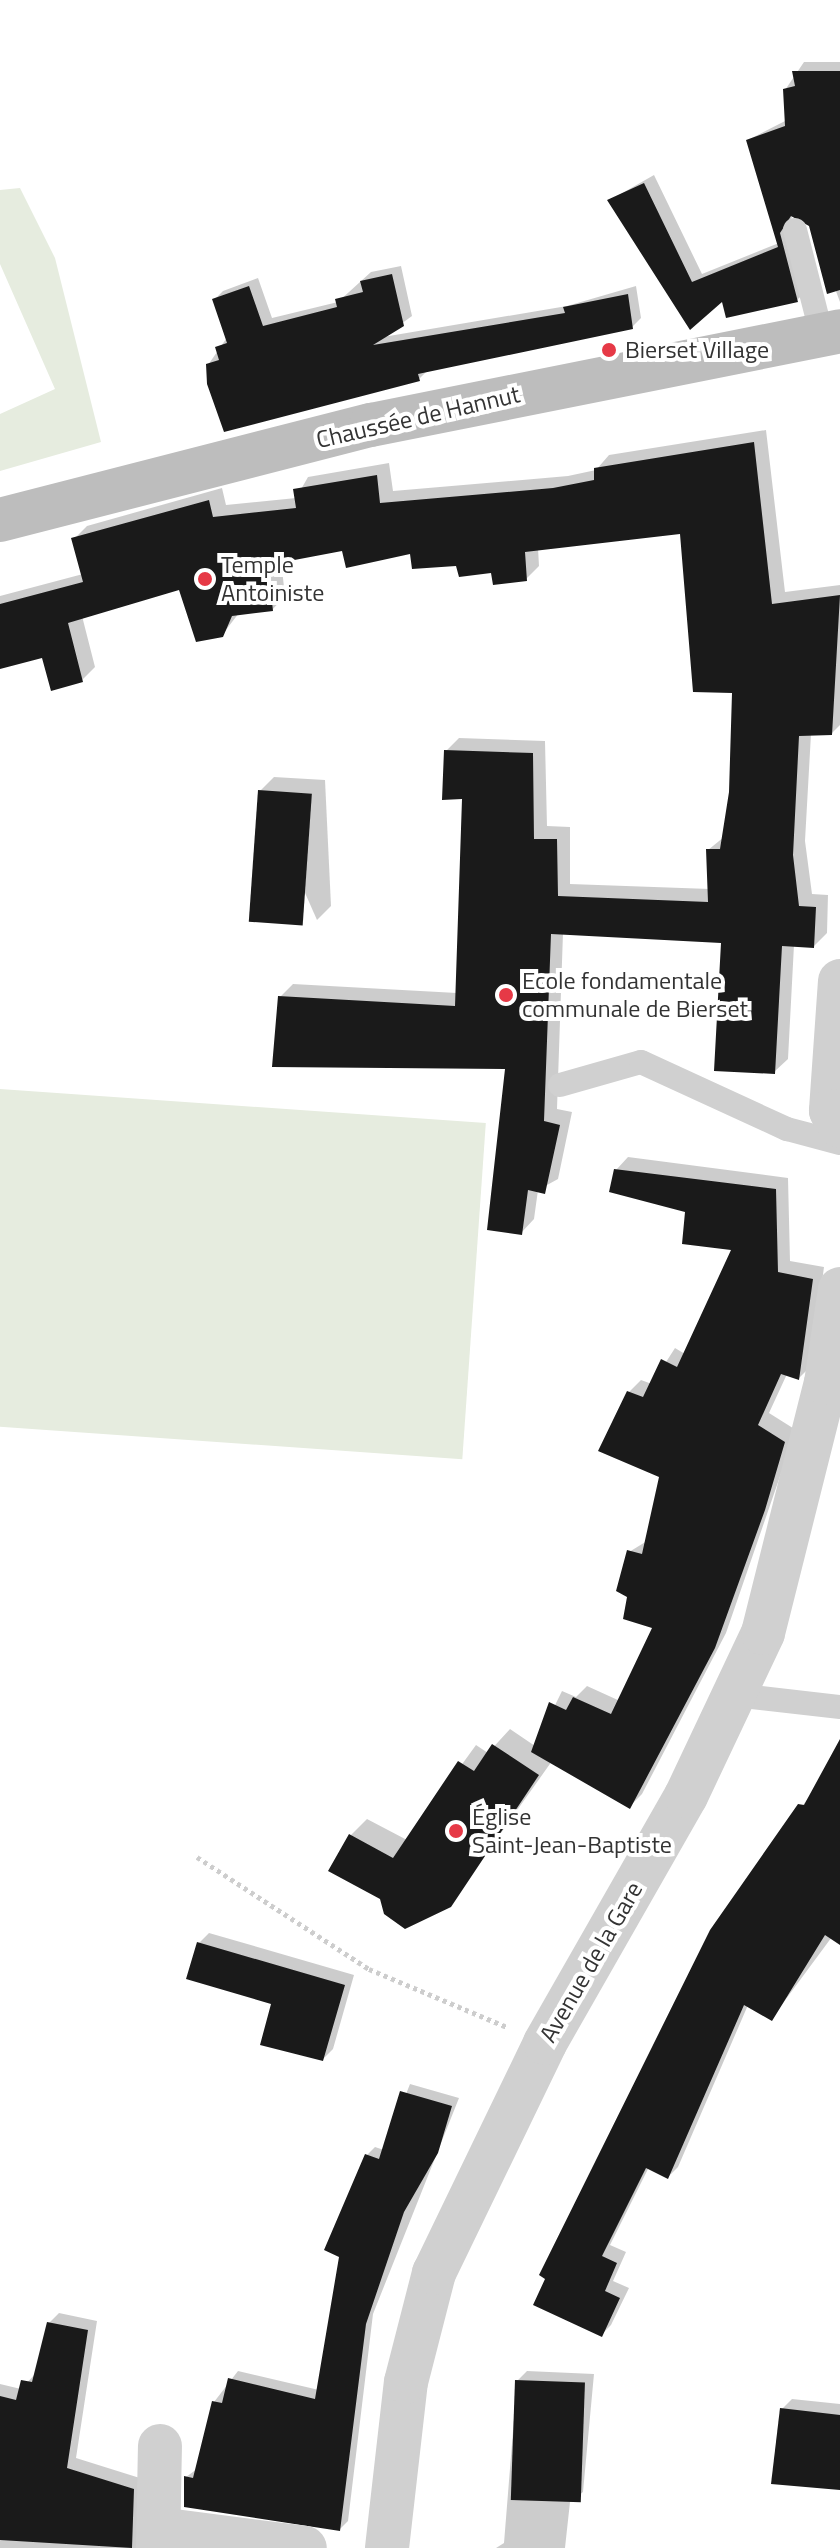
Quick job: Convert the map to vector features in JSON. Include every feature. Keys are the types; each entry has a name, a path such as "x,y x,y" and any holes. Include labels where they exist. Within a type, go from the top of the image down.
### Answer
{"main road":[{"name":"Chaussée de Hannut","path":"0,520 371,425 831,333"}],"street":[{"path":"840,981 831,1111 840,1126"},
{"name":"Avenue de la Gare","path":"387,2548 415,2331 449,2236 545,2043 686,1796 763,1633 826,1383 840,1289"},
{"path":"160,2446 159,2538 305,2548"}],"lane":[{"path":"795,230 831,333"},
{"path":"560,1085 641,1062 787,1129 840,1143"},
{"path":"735,1695 840,1707"}],"path":[{"path":"197,1857 369,1969 545,2043"}],"shaded area":[{"path":"20,188 55,258 101,442 0,471 0,414 55,389 0,264 0,190"},
{"path":"0,1089 486,1123 462,1459 0,1427"}],"building":[{"path":"792,71 840,71 840,290 827,294 809,226 791,216 780,233 798,302 726,318 722,302 690,330 607,200 644,183 692,282 778,247 746,140 785,126 783,89 795,86"},
{"path":"392,274 404,326 373,345 565,313 563,307 628,294 633,329 418,374 420,381 224,432 207,384 206,364 219,360 215,347 227,343 212,299 249,286 263,326 337,307 335,299 363,292 360,281"},
{"path":"754,442 772,604 840,595 832,735 799,736 793,855 799,906 816,907 814,948 782,946 775,1074 714,1071 721,943 551,934 544,1121 560,1125 545,1194 528,1190 522,1235 487,1230 505,1069 272,1067 278,996 455,1006 462,799 442,800 444,750 533,753 534,839 557,839 558,896 708,902 706,849 720,849 729,792 732,693 693,692 680,534 525,552 527,581 493,585 491,573 459,577 456,566 412,569 410,554 346,568 342,551 268,565 273,611 232,616 223,637 196,642 179,590 68,623 83,682 51,691 42,658 0,669 0,604 83,582 71,538 209,500 213,517 296,508 293,489 377,475 380,503 553,488 594,480 594,468"},
{"path":"258,790 312,794 303,925 249,922"},
{"path":"614,1169 776,1189 778,1272 813,1279 799,1380 781,1374 758,1425 785,1442 765,1510 715,1648 630,1809 531,1752 549,1702 566,1710 573,1697 611,1714 652,1628 623,1619 627,1597 616,1591 627,1550 642,1554 659,1477 598,1451 627,1391 643,1397 661,1359 677,1367 731,1250 682,1244 685,1212 609,1192"},
{"path":"840,1739 840,1945 825,1935 772,2021 744,2005 668,2179 646,2168 602,2256 617,2263 605,2291 620,2298 602,2337 533,2305 545,2279 539,2275 710,1930 798,1804 804,1805"},
{"name":"Église Saint-Jean-Baptiste","path":"492,1744 539,1775 451,1907 405,1929 384,1914 380,1899 328,1871 349,1834 393,1858 458,1761 474,1771"},
{"path":"197,1942 345,1985 323,2061 260,2045 271,2004 186,1979"},
{"path":"400,2091 452,2106 438,2153 404,2212 366,2324 340,2531 184,2507 184,2476 193,2478 212,2401 222,2403 228,2378 315,2399 339,2257 324,2250 365,2154 379,2159"},
{"path":"47,2322 88,2330 67,2468 134,2489 132,2548 0,2540 0,2396 16,2400 21,2380 32,2382"},
{"path":"515,2380 585,2382 581,2502 511,2500"},
{"path":"780,2408 840,2415 840,2490 771,2484"}],"place":[{"name":"Bierset Village","path":"609,350"},
{"name":"Temple Antoiniste","path":"205,579"},
{"name":"Ecole fondamentale communale de Bierset","path":"506,995"},
{"name":"Église Saint-Jean-Baptiste","path":"456,1831"}]}
